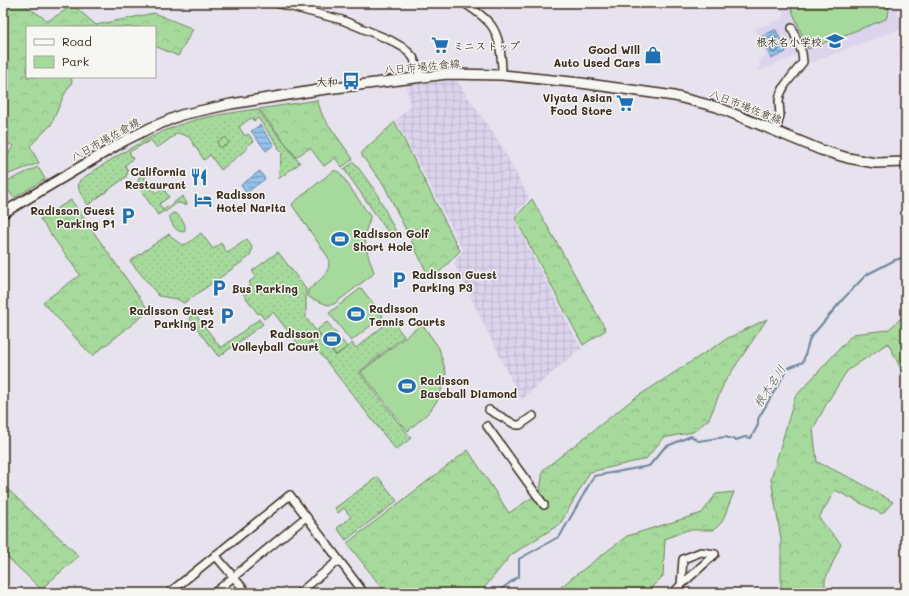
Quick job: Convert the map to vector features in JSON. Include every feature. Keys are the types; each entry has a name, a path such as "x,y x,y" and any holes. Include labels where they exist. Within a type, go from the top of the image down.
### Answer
{"main road":[{"name":"八日市場佐倉線","path":"3,213 124,141 181,115 232,104 419,76 458,73 627,88 680,97 717,107 821,150 859,161 875,163 906,162"}],"street":[{"path":"276,3 342,20 390,40 404,48 413,57 416,62 419,76"},
{"path":"464,3 492,26 502,59 502,76"},
{"path":"776,131 780,114 780,95 785,85 803,62 804,58 792,28"},
{"path":"489,410 516,425 520,425 533,416"},
{"path":"487,426 544,505"},
{"path":"170,593 290,495 364,593"},
{"path":"214,593 306,517"},
{"path":"673,593 715,554 701,552 683,559 681,585"},
{"path":"215,555 247,593"},
{"path":"299,593 339,560"},
{"path":"3,590 6,593"}],"shaded area":[{"name":"根木名小学校","path":"779,3 894,3 903,28 810,63 795,26 789,29 799,54 759,71 760,58 767,56 755,29 785,18"},
{"path":"456,80 499,142 529,198 513,218 581,348 521,400 454,263 463,250 396,120 410,107 406,84"}],"green space":[{"path":"3,3 22,3 48,21 73,5 96,25 154,13 193,29 178,56 156,46 156,26 26,26 26,78 71,78 72,82 64,95 51,125 30,146 39,163 3,175 3,164 13,146 3,140"},
{"path":"789,3 888,3 889,11 886,19 808,49"},
{"path":"317,100 323,117 353,159 342,167 335,158 324,166 310,148 296,157 259,109"},
{"path":"257,109 300,163 278,179 282,153 258,118 254,121 251,118 239,127 245,136 248,134 254,141 247,146 248,148 221,170 210,155 204,160 189,137 178,133 157,148 151,140 129,152 133,159 125,165 128,171 126,177 88,205 80,193 78,187 80,180 104,164 153,136 198,119"},
{"path":"395,122 460,251 433,279 429,277 384,185 362,156 362,152"},
{"path":"226,137 229,143 220,148 217,142"},
{"path":"354,162 376,192 396,232 388,232 344,169"},
{"path":"38,167 45,179 14,198 3,183"},
{"path":"148,170 150,173 144,178 156,193 163,188 169,197 159,204 163,210 183,196 187,204 184,206 184,204 177,203 165,212 164,211 158,215 137,185 140,176"},
{"name":"Radisson Golf Short Hole","path":"333,171 340,173 370,216 365,234 365,244 374,272 334,304 328,305 310,298 308,296 308,290 327,272 329,262 328,257 292,205"},
{"path":"532,199 606,330 583,345 515,218"},
{"path":"71,200 149,311 92,356 43,302 80,275 40,219"},
{"path":"174,213 179,216 184,223 185,231 182,232 177,230 172,224 170,215"},
{"path":"201,233 213,249 221,243 227,253 247,239 251,246 252,252 249,257 184,303 177,299 159,296 130,261 169,234 178,243 185,244"},
{"path":"278,252 306,289 306,318 336,356 352,343 356,348 391,320 404,336 359,372 411,438 396,450 311,342 302,349 273,312 264,319 260,313 258,314 242,292 251,285 249,282 256,277 252,271"},
{"name":"Radisson Tennis Courts","path":"361,288 383,316 351,341 329,313"},
{"path":"195,314 221,348 259,319 263,324 218,356 189,318"},
{"path":"906,314 906,379 888,343 847,371 828,401 813,429 817,462 855,480 893,502 882,514 835,490 819,518 841,544 825,580 825,593 781,593 781,539 771,479 795,397 853,334 888,330"},
{"path":"767,319 724,383 709,419 693,432 663,438 646,459 590,472 560,524 511,555 480,593 386,593 347,543 468,450 509,513 540,492 543,470 632,400 728,338"},
{"name":"Radisson Volleyball Court","path":"327,322 347,347 336,355 317,330"},
{"name":"Radisson Baseball Diamond","path":"422,324 439,348 446,373 439,398 430,411 408,431 361,372"},
{"path":"377,477 397,501 346,540 337,528 351,517 344,508 338,513 335,508"},
{"path":"3,485 79,556 41,589 3,553"},
{"path":"734,492 722,522 714,530 687,530 665,539 663,576 649,590 636,593 554,593 627,536 702,513 716,494"}],"water":[{"path":"776,30 786,52 771,59 761,37"},
{"path":"260,125 274,145 266,151 251,131"},
{"path":"260,171 265,179 246,193 241,185"}],"waterway":[{"name":"根木名川","path":"496,593 519,576 519,559 560,536 594,476 649,466 665,447 691,436 698,441 725,437 736,440 745,437 751,438 758,425 758,419 788,368 803,362 810,338 844,298 866,275 895,260 906,257"}],"place":[{"name":"根木名小学校","path":"835,41"},
{"name":"ミニストップ","path":"440,45"},
{"name":"Good Will Auto Used Cars","path":"653,55"},
{"name":"大和","path":"351,81"},
{"name":"Viyata Asian Food Store","path":"625,103"},
{"name":"California Restaurant","path":"199,177"},
{"name":"Radisson Hotel Narita","path":"203,200"},
{"name":"Radisson Guest Parking P1","path":"128,216"},
{"name":"Radisson Golf Short Hole","path":"340,239"},
{"name":"Radisson Guest Parking P3","path":"399,280"},
{"name":"Bus Parking","path":"219,288"},
{"name":"Radisson Tennis Courts","path":"356,314"},
{"name":"Radisson Guest Parking P2","path":"227,316"},
{"name":"Radisson Volleyball Court","path":"332,339"},
{"name":"Radisson Baseball Diamond","path":"407,386"}]}
